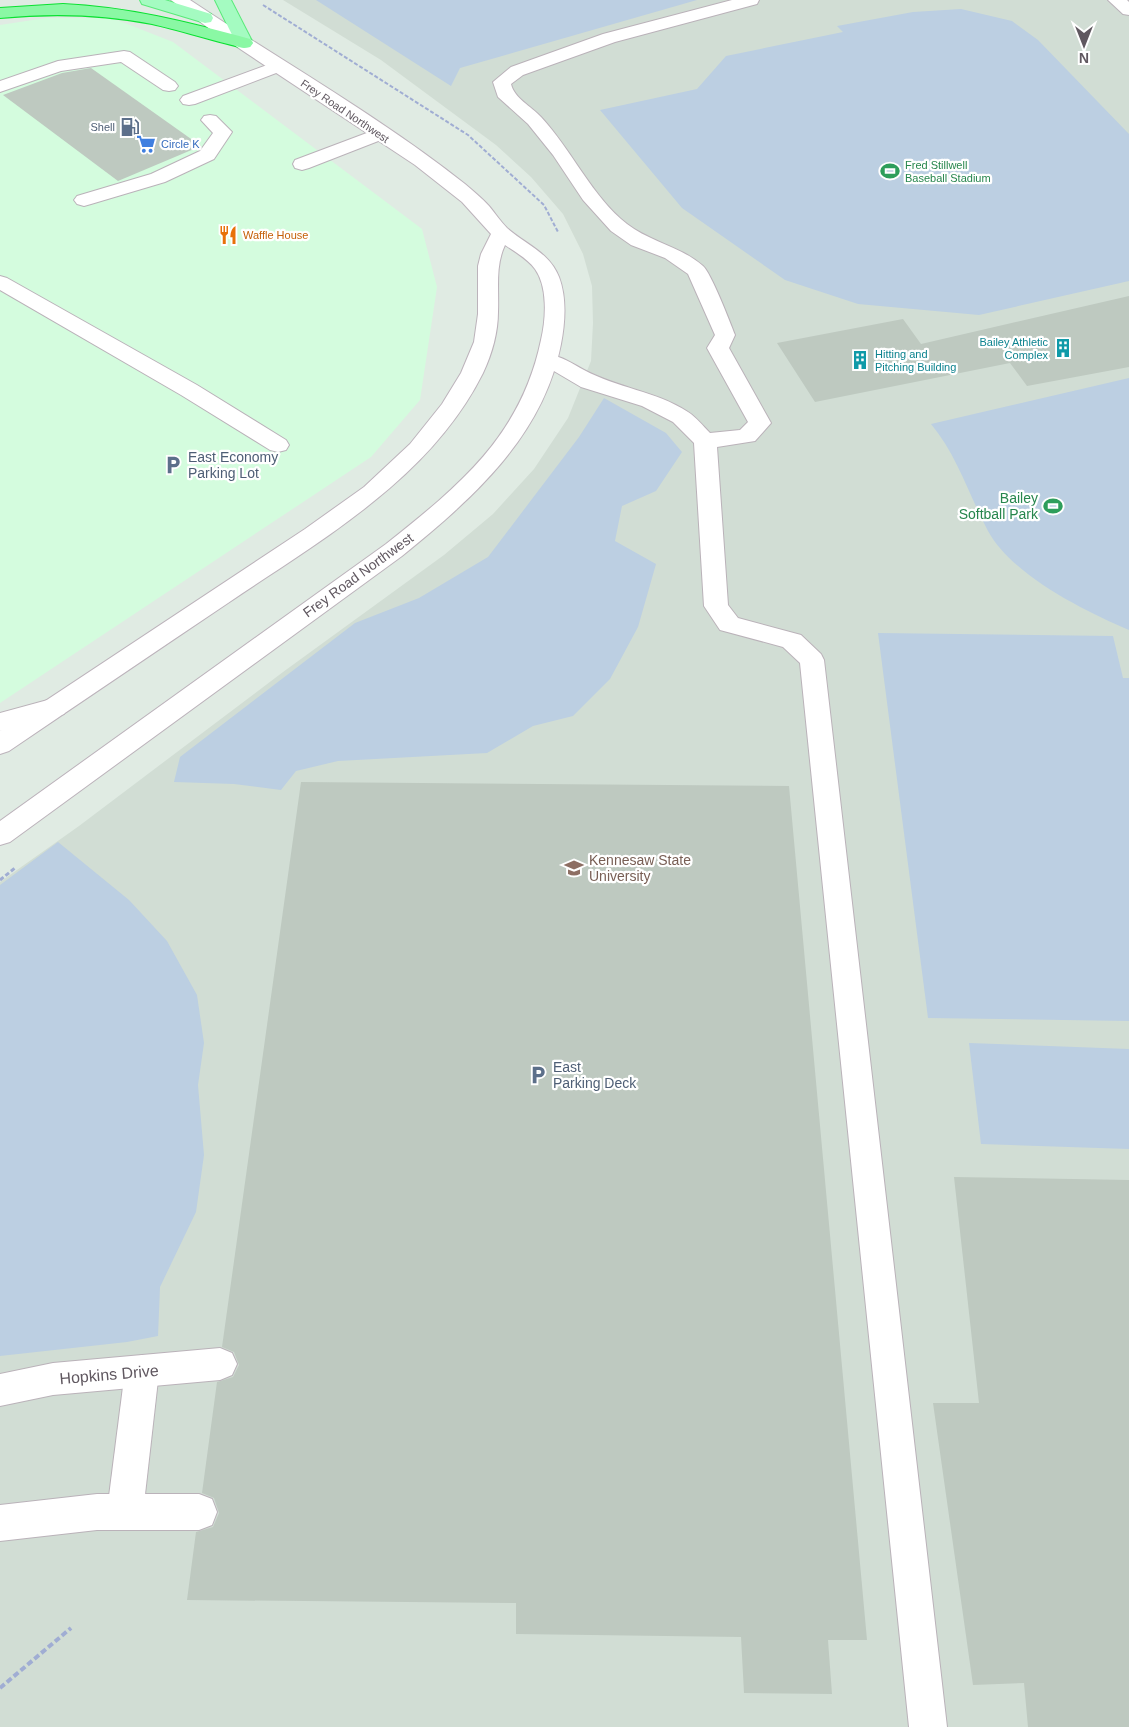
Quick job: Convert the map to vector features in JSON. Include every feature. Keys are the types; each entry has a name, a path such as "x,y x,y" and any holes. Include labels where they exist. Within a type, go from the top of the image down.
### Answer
{"highway":[{"path":"0,13 40,8 64,8 128,14 169,21 244,43"}],"main road":[{"path":"148,0 205,18"},
{"name":"Frey Road Northwest","path":"0,835 437,517 477,479 510,438 533,400 549,360 554,315 553,290 549,275 539,261 524,248 501,234 482,210 457,188 380,134 179,0"},
{"path":"223,0 244,43"},
{"path":"705,441 747,436 760,423 718,348 725,334 697,271 672,254 638,241 618,227 590,196 560,152 534,120 504,93 502,82 517,71 609,38 751,0"},
{"path":"1116,0 1129,10"},
{"path":"0,87 58,66 124,56 169,86"},
{"path":"189,100 278,66"},
{"path":"84,200 158,178 207,155 223,132 210,120"},
{"path":"302,164 380,134"},
{"path":"0,744 313,534 372,492 418,449 451,408 472,372 484,342 488,314 488,266 491,254 501,234"},
{"path":"0,282 115,350 188,390 278,445"},
{"path":"549,360 589,382 650,402 681,417 705,441 716,606 729,624 792,641 812,660 928,1727"},
{"path":"0,722 55,707"},
{"name":"Hopkins Drive","path":"0,1390 53,1379 220,1364"},
{"path":"125,1512 142,1371"},
{"path":"0,1524 97,1512 199,1512"}],"path":[{"path":"259,3 404,96"},
{"path":"0,1688 71,1628"}],"shaded area":[{"name":"Kennesaw State University","path":"283,0 1129,0 1129,1727 0,1727 0,882 79,826 283,672 444,555 493,514 534,469 568,418 591,361 592,286 583,254 563,214 531,177 496,145 381,60"},
{"path":"316,0 697,0 460,68 451,86"},
{"name":"Fred Stillwell Baseball Stadium","path":"961,9 1012,21 1038,40 1129,134 1129,281 979,315 858,304 785,280 682,208 600,110 697,89 726,56 843,32 837,26 913,12"},
{"path":"46,18 112,18 173,42 422,229 437,287 420,400 371,457 0,703 0,25"},
{"name":"Bailey Softball Park","path":"1129,378 1129,630 1091,613 1051,590 1031,577 999,547 988,531 948,449 931,424"},
{"path":"604,398 666,433 682,452 656,491 622,506 615,541 656,564 638,627 610,679 573,716 533,726 487,753 338,761 296,771 281,790 234,784 174,782 180,757 355,623 419,598 488,557 579,437"},
{"path":"878,633 1113,636 1123,678 1129,678 1129,1021 928,1018"},
{"path":"58,842 129,900 167,941 197,995 204,1043 198,1085 204,1155 196,1212 160,1287 158,1336 127,1342 0,1356 0,885"},
{"path":"969,1043 1129,1049 1129,1149 981,1144"}],"building":[{"path":"91,68 201,146 118,181 3,95 62,73"},
{"path":"1129,296 1129,367 1027,386 1010,363 815,402 777,343 903,319 921,344"},
{"name":"East Parking Deck","path":"301,782 789,786 867,1640 828,1640 832,1694 744,1693 741,1637 516,1634 516,1603 187,1600 196,1532 213,1527 219,1513 214,1498 202,1493 217,1382 233,1377 239,1365 234,1352 222,1347"},
{"path":"954,1177 1129,1180 1129,1727 1028,1727 1024,1683 973,1685 933,1403 979,1403"}],"place":[{"name":"Shell","path":"130,127"},
{"name":"Circle K","path":"146,144"},
{"name":"Fred Stillwell Baseball Stadium","path":"890,171"},
{"name":"Waffle House","path":"228,235"},
{"name":"Bailey Athletic Complex","path":"1063,348"},
{"name":"Hitting and Pitching Building","path":"860,360"},
{"name":"East Economy Parking Lot","path":"173,465"},
{"name":"Bailey Softball Park","path":"1053,506"},
{"name":"Kennesaw State University","path":"574,868"},
{"name":"East Parking Deck","path":"538,1075"}]}
